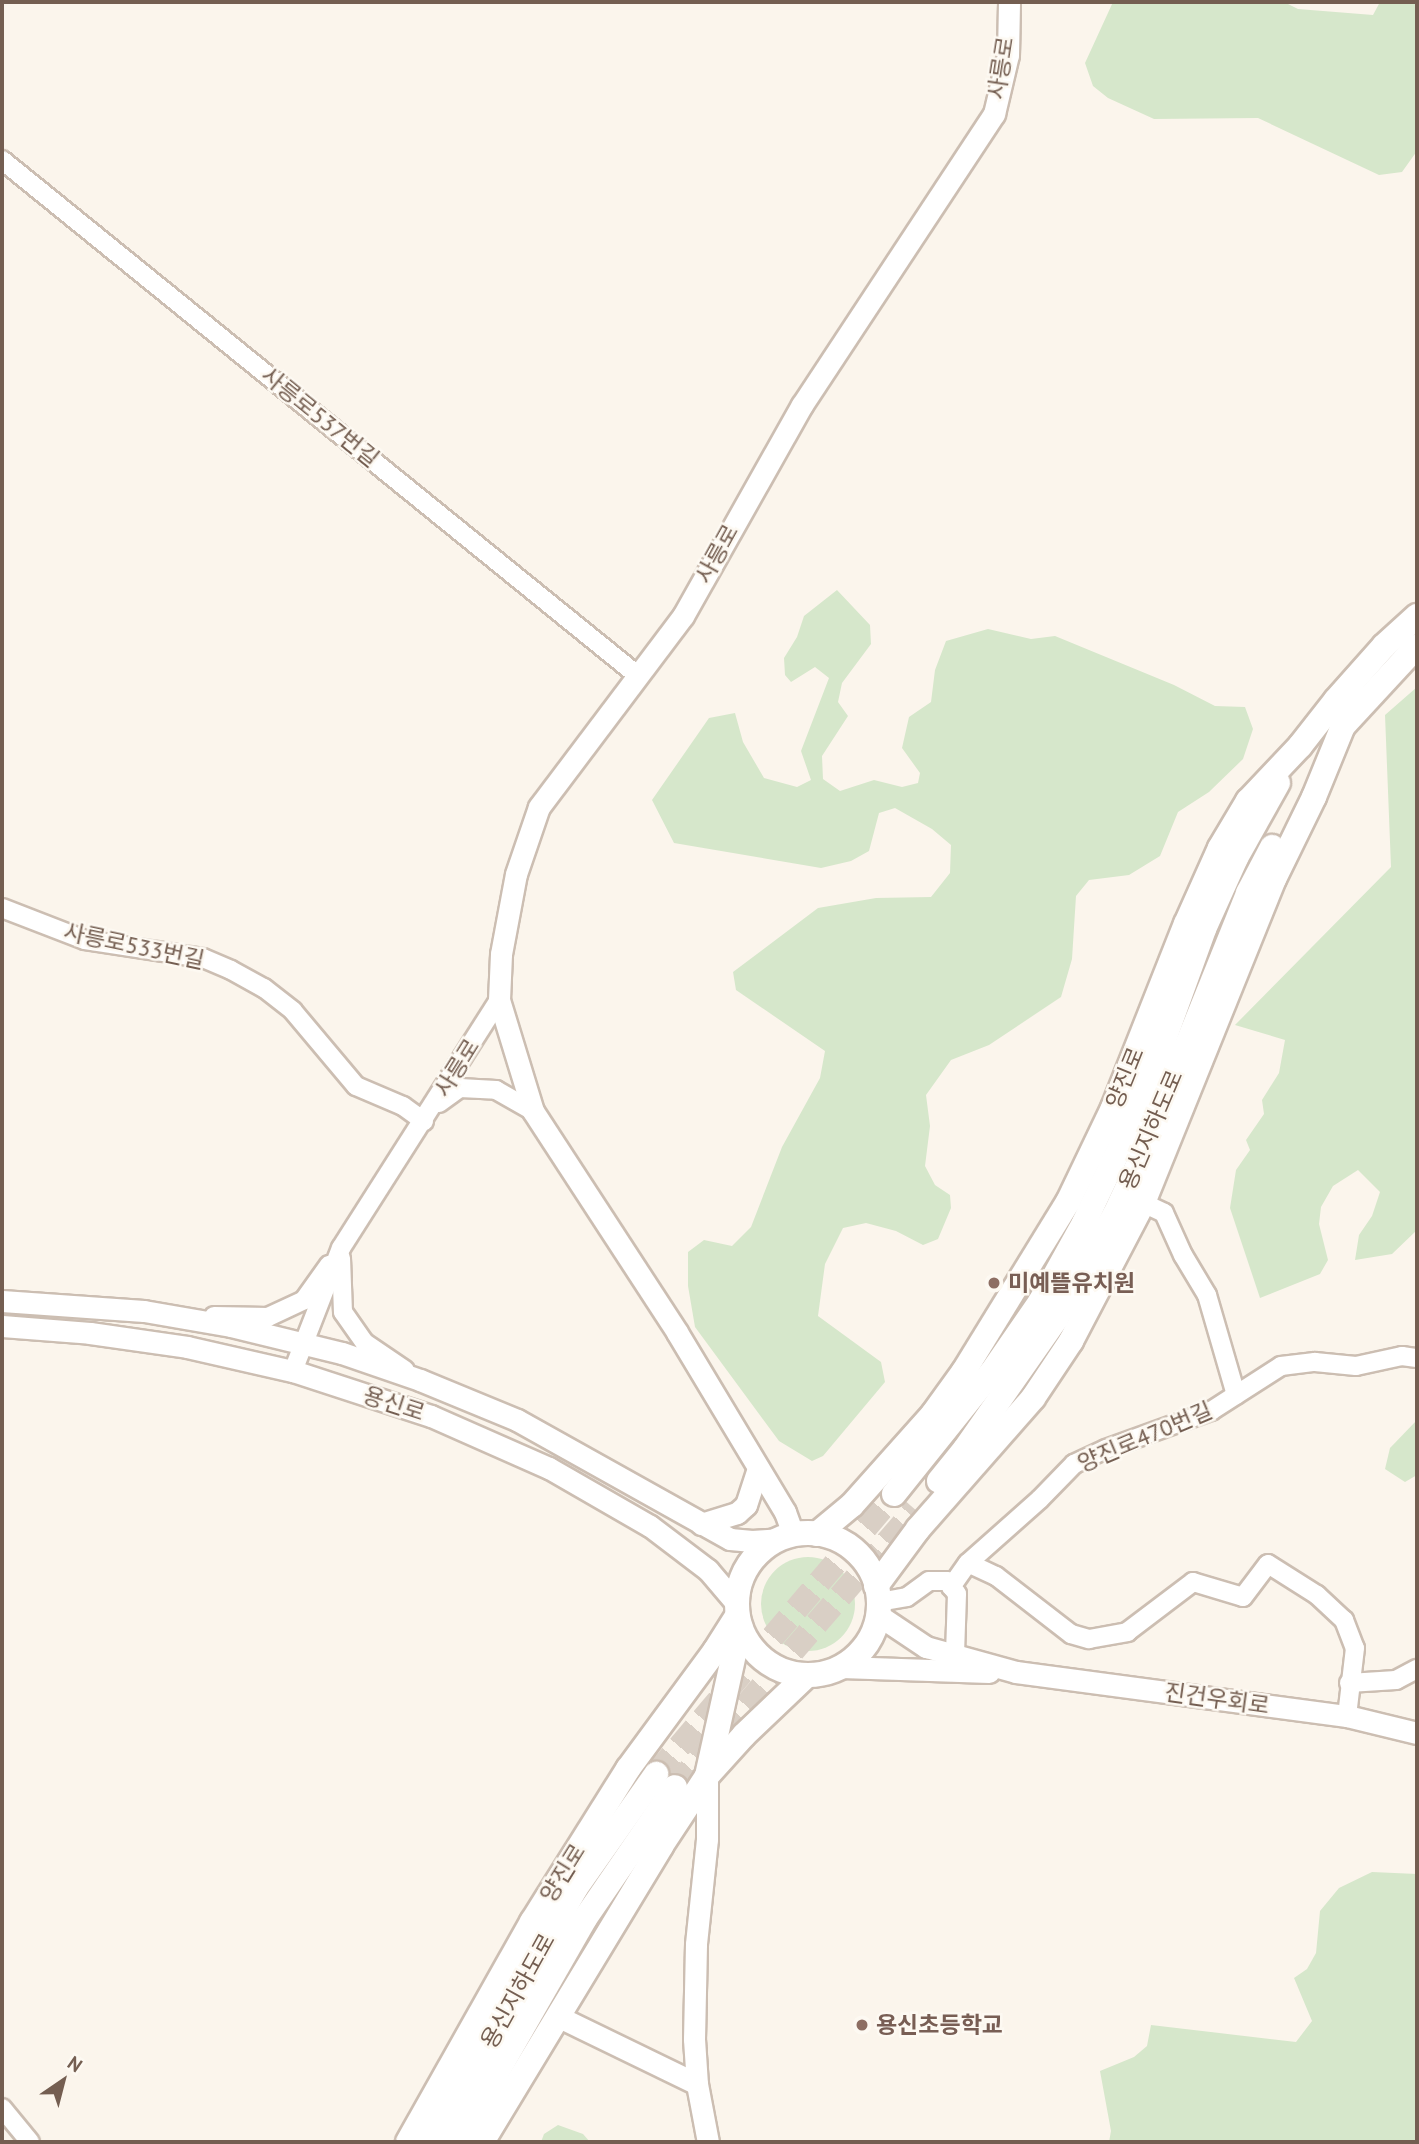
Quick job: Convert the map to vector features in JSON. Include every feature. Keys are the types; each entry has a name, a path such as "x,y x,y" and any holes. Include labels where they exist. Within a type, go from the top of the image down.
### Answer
{"main road":[{"name":"양진로","path":"797,1536 852,1505 933,1414 1000,1314 1068,1202 1107,1120 1220,848 1248,801 1300,746 1335,700 1384,646 1417,616"},
{"path":"738,1615 750,1646 765,1661 784,1671 806,1676 824,1674 841,1667 866,1646 878,1601 901,1549 1033,1398 1071,1340 1143,1203 1274,879 1314,797 1343,726 1417,646"},
{"name":"용신지하도로","path":"915,1510 1012,1384 1088,1265 1142,1156 1248,893 1306,783 1343,726"},
{"name":"용신지하도로","path":"894,1494 991,1373 1040,1302 1084,1223 1126,1133 1161,1048 1204,929 1230,870 1300,746"},
{"path":"707,1776 738,1615 740,1582 750,1563 763,1549 797,1536 837,1540 855,1551 868,1567 878,1601"},
{"name":"양진로","path":"408,2142 532,1922 628,1769 715,1651 738,1615"},
{"path":"482,2142 661,1846 707,1776 744,1735 806,1676"},
{"name":"용신지하도로","path":"432,2142 575,1889 665,1781 457,2142"}],"street":[{"name":"사릉로","path":"293,1371 341,1248 499,1000 500,954 516,874 539,807 683,616 802,405 994,114 1008,55 1009,2"},
{"name":"사릉로537번길","path":"2,160 637,675"},
{"name":"사릉로533번길","path":"2,908 85,940 203,958 231,970 264,988 293,1011 356,1086 428,1114"},
{"path":"499,1000 533,1111"},
{"name":"사릉로","path":"428,1114 460,1088 496,1090 533,1111 677,1332 797,1536"},
{"path":"1143,1203 1164,1213 1183,1255 1207,1295 1236,1395"},
{"path":"2,1301 164,1315 268,1317 304,1300 341,1248"},
{"path":"341,1248 343,1312 365,1343 421,1380"},
{"path":"164,1315 306,1342 421,1380 528,1426 730,1539 752,1541 797,1536"},
{"name":"용신로","path":"2,1326 90,1333 187,1347 293,1371 431,1416 549,1468 678,1545 708,1570 738,1615"},
{"name":"양진로470번길","path":"951,1587 968,1563 1074,1464 1106,1449 1211,1411 1282,1366 1315,1362 1356,1366 1402,1356 1417,1358"},
{"path":"701,1524 737,1513 746,1504 758,1468"},
{"path":"968,1563 996,1576 1071,1633 1089,1639 1127,1632 1193,1582 1243,1597 1268,1564 1317,1595 1344,1620 1355,1648 1347,1716"},
{"path":"878,1601 907,1597 929,1581 947,1581 957,1594 955,1655"},
{"name":"진건우회로","path":"878,1601 926,1647 1016,1672 1347,1716 1417,1732"},
{"name":"진건우회로","path":"841,1667 953,1673 1016,1672"},
{"path":"1349,1683 1396,1680 1417,1669"},
{"path":"707,1776 707,1839 696,1944 694,2039 697,2084 708,2142"},
{"path":"559,2017 697,2084"},
{"path":"2,2108 30,2142"}],"green space":[{"path":"1113,2 1284,2 1298,9 1373,15 1380,2 1417,2 1417,151 1402,172 1379,175 1258,118 1154,119 1108,98 1093,86 1085,63"},
{"path":"837,590 870,625 871,644 842,683 838,702 848,716 822,756 823,779 840,791 874,780 902,787 918,783 920,773 902,748 909,717 931,702 935,670 946,641 988,629 1031,639 1055,636 1174,685 1215,706 1245,707 1253,729 1243,759 1209,792 1178,812 1160,856 1129,875 1089,880 1076,896 1072,959 1061,997 989,1045 951,1060 926,1095 930,1126 925,1166 935,1185 950,1195 951,1208 938,1239 923,1245 896,1231 866,1223 843,1228 825,1264 818,1316 881,1362 885,1382 823,1456 812,1461 779,1441 695,1327 688,1286 688,1252 704,1240 732,1246 751,1227 782,1147 820,1078 825,1051 736,990 733,972 818,908 876,898 931,897 950,873 951,845 932,829 895,808 879,813 869,851 851,861 821,868 674,843 652,800 709,718 735,713 743,742 764,778 797,787 811,780 801,751 829,678 815,667 791,682 785,675 784,658 797,637 804,616"},
{"path":"1417,687 1417,1230 1392,1254 1355,1260 1359,1235 1372,1216 1380,1192 1358,1170 1333,1186 1321,1207 1319,1224 1328,1260 1320,1274 1260,1298 1230,1208 1236,1170 1250,1150 1246,1140 1264,1114 1262,1100 1279,1073 1285,1040 1235,1025 1391,867 1385,715"},
{"path":"1417,1420 1417,1475 1405,1482 1385,1469 1390,1448"},
{"path":"808,1557 826,1561 841,1571 851,1586 855,1604 851,1622 841,1637 826,1647 808,1651 790,1647 775,1637 765,1622 761,1604 765,1586 775,1571 790,1561"},
{"path":"1372,1872 1417,1874 1417,2142 1109,2142 1111,2131 1100,2071 1134,2057 1147,2046 1151,2025 1296,2042 1312,2021 1294,1978 1307,1969 1316,1953 1320,1911 1339,1888"},
{"path":"558,2125 583,2134 590,2142 541,2142 544,2134"}],"tunnel":[{"path":"656,1774 894,1494"},
{"path":"675,1787 915,1510"}],"place":[{"name":"미예뜰유치원","path":"994,1283"},
{"name":"용신초등학교","path":"862,2025"}]}
